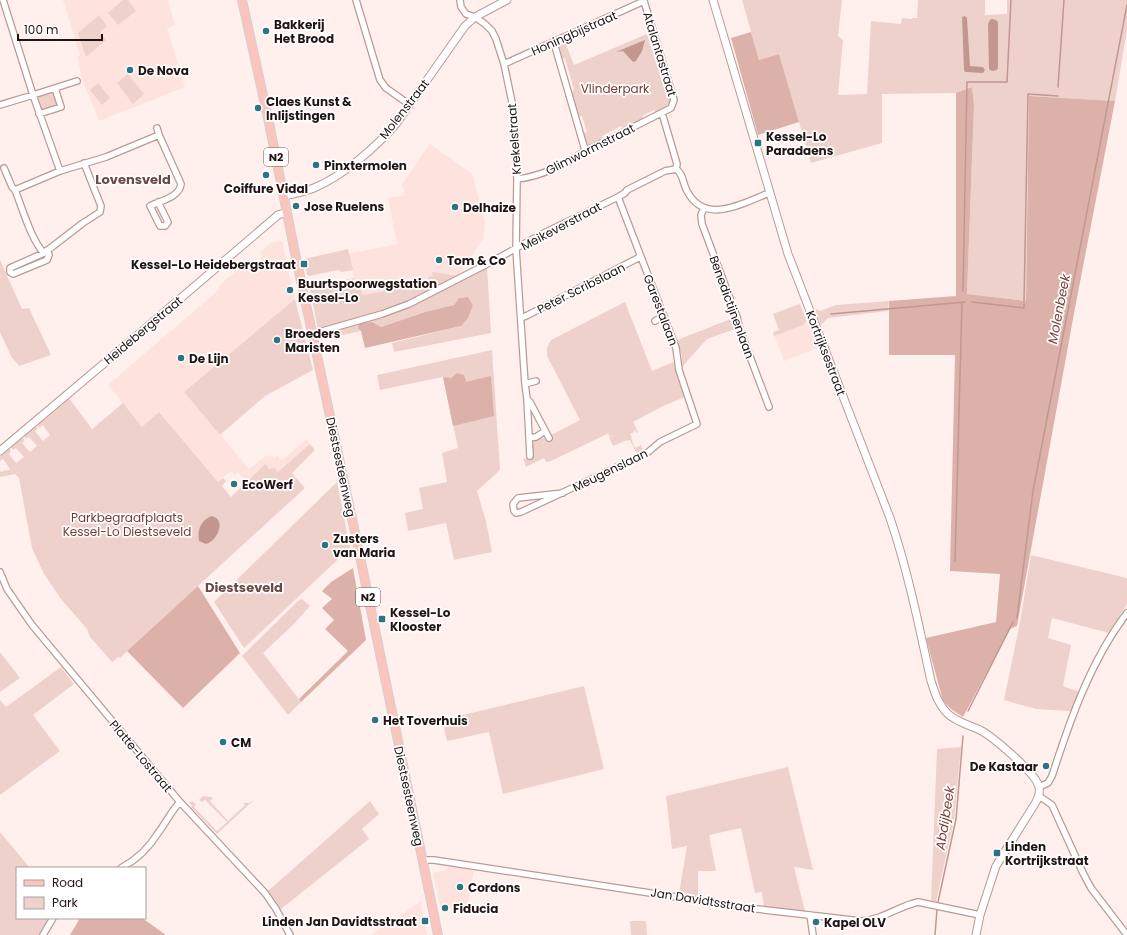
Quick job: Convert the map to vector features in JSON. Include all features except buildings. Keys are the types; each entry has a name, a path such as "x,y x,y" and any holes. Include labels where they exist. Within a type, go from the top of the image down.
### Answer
{"main road":[{"name":"Diestsesteenweg","path":"242,0 438,935"}],"street":[{"path":"4,0 39,114 60,171"},
{"path":"356,0 360,18 380,80 386,88 410,105"},
{"name":"Krekelstraat","path":"460,0 461,7 466,14 475,17 492,31 504,64 514,107 517,179 516,249 524,384 527,399"},
{"name":"Molenstraat","path":"284,196 312,189 344,170 385,136 410,105 458,35 475,17 507,0"},
{"name":"Kortrijksestraat","path":"713,0 790,261 890,518 899,545 907,573 931,681 940,705 948,714 957,720 980,730 993,739 1032,775 1039,787"},
{"name":"Honingbijstraat","path":"504,64 554,43 644,1"},
{"name":"Atalantastraat","path":"644,1 674,100 671,108 662,113 676,164 676,170 680,172 686,191 704,208"},
{"path":"554,43 585,150"},
{"path":"0,105 77,81"},
{"path":"39,114 61,107 55,88"},
{"name":"Glimwormstraat","path":"517,179 541,174 573,158 585,150 662,113"},
{"path":"157,128 181,184 181,190 178,193 158,202"},
{"path":"15,190 60,171 106,157 159,135"},
{"path":"4,168 12,187 15,190 27,221 43,252 49,255 47,260 13,274 10,272 10,268 43,252 83,222 100,212 101,206 84,163"},
{"name":"Meikeverstraat","path":"312,334 382,314 409,304 516,249 549,230 618,197 627,190 665,171 676,170"},
{"path":"704,208 724,210 769,193"},
{"name":"Garestalaan","path":"618,197 676,348 679,370 697,424"},
{"name":"Benedictijnenlaan","path":"704,208 701,215 702,224 737,316 740,330 769,407"},
{"name":"Heidebergstraat","path":"0,450 278,215 287,212"},
{"name":"Peter Scribslaan","path":"521,318 640,257"},
{"path":"655,321 664,316"},
{"path":"524,384 536,381"},
{"path":"527,399 549,438"},
{"path":"527,399 530,456"},
{"name":"Meugenslaan","path":"564,493 517,498 513,504 514,512 517,513 564,493 648,453 660,442 697,424"},
{"path":"529,438 536,437 545,431"},
{"path":"529,496 531,507"},
{"name":"Platte-Lostraat","path":"0,572 7,589 32,625 180,802 265,893 276,909 290,935"},
{"path":"976,935 980,915 996,866 1039,796 1039,787 1048,783 1052,776 1078,703 1107,644 1127,613"},
{"path":"1039,796 1052,805 1088,884 1127,935"},
{"path":"124,867 145,850 158,835 180,802"},
{"name":"Jan Davidtsstraat","path":"423,860 434,860 748,908 862,921 869,921 918,902 980,915"},
{"path":"810,915 813,935"},
{"path":"43,935 52,919"}],"shaded area":[{"name":"De Nova","path":"63,0 171,0 168,1 175,25 167,28 185,87 99,121 83,81 77,57 80,55"},
{"path":"965,16 967,18 970,66 983,67 985,70 983,73 965,72 964,70 962,17"},
{"path":"992,19 998,22 998,68 997,70 992,71 989,69 988,24"},
{"path":"751,32 759,60 779,54 799,122 758,135 731,38"},
{"path":"645,40 642,51 636,61 633,62 623,51 616,52"},
{"path":"972,87 974,105 967,294 1026,301 1029,96 1115,101 1075,308 1017,626 1010,629 963,717 951,709 943,701 926,638 996,622 1000,574 950,571 955,355 889,355 889,301 956,296 956,93"},
{"path":"430,144 472,174 485,221 483,239 458,276 428,278 429,282 363,295 357,291 349,254 397,244 388,198 405,195 402,184"},
{"path":"282,241 295,299 184,392 249,469 267,455 268,457 271,455 274,458 277,456 282,460 307,439 310,444 278,472 270,470 265,464 246,482 238,472 235,475 231,471 218,482 159,412 142,427 108,385 220,289 218,286 247,262 252,267 263,256 260,252 270,243"},
{"path":"468,297 473,305 468,318 461,326 365,348 361,331 358,328 359,324 372,322 381,327 425,312 454,305 459,298"},
{"path":"800,303 818,348 784,361 773,332 779,330 773,314"},
{"path":"457,373 464,375 466,382 491,376 494,416 453,426 443,377 451,378"},
{"path":"211,516 219,521 220,525 214,539 206,544 199,541 199,529 202,523"},
{"path":"353,568 366,640 301,702 299,699 348,651 325,629 334,620 322,608 332,599 322,591 331,582"},
{"path":"198,586 240,653 183,708 127,651"},
{"path":"451,866 474,870 466,913 457,912 449,908 441,910 433,873 443,871"},
{"path":"423,900 421,906 427,935 371,935"},
{"path":"79,919 143,919 166,935 70,935"}],"green space":[{"path":"123,0 128,0 136,11 118,25 108,13"},
{"path":"742,0 842,0 838,36 843,40 838,95 867,94 871,21 901,24 902,18 917,18 918,0 985,0 985,15 1007,14 1007,0 1127,0 1127,30 1115,101 1029,96 1026,301 967,294 974,105 972,87 956,93 882,94 882,143 811,163 779,54 759,60"},
{"path":"99,15 107,26 100,32 106,40 86,57 78,33"},
{"name":"Vlinderpark","path":"647,34 667,98 671,97 669,105 656,113 654,110 642,116 644,119 623,130 621,126 602,136 604,140 588,145 585,142 583,133 587,132 582,116 578,117 570,92 574,90 565,58 561,59 558,50 560,45 565,42 574,65"},
{"path":"128,74 144,94 133,104 117,83"},
{"path":"98,83 110,98 102,105 90,90"},
{"path":"55,88 61,107 39,114 33,95"},
{"path":"348,249 353,270 342,272 338,270 309,276 307,275 304,259"},
{"path":"0,260 22,309 29,308 51,355 19,366 11,356 0,332"},
{"path":"487,267 491,333 394,352 392,343 461,326 473,305 468,297 459,298 454,305 425,312 381,327 372,322 361,331 320,340 310,289 312,286 354,278 357,290 361,290 363,295 429,282 428,277 433,276 432,272 458,276"},
{"path":"295,299 313,370 265,396 220,435 184,392"},
{"path":"889,301 888,311 828,318 821,325 812,307 820,311 836,305"},
{"path":"625,302 652,371 673,362 685,397 663,406 633,422 638,432 636,433 635,430 633,431 634,432 630,434 632,437 631,438 635,448 641,445 643,451 637,454 630,440 613,446 609,437 613,435 608,436 609,433 551,461 546,462 544,458 526,467 523,459 533,457 532,451 536,439 539,437 548,439 552,437 551,435 580,420 547,356 547,347 551,340"},
{"path":"800,304 806,321 803,325 774,336 773,332 779,330 773,314"},
{"path":"733,318 735,329 707,339 682,367 682,356 677,340"},
{"path":"492,350 500,470 477,491 486,521 492,552 454,560 446,523 408,531 405,513 423,509 419,488 447,482 442,453 458,448 443,377 380,390 377,375"},
{"name":"Parkbegraafplaats Kessel-Lo Diestseveld","path":"69,398 92,429 123,403 142,427 159,412 218,482 223,478 226,481 222,486 231,497 265,464 270,470 274,467 278,472 310,444 315,450 292,473 305,488 120,658 118,657 112,662 90,637 87,629 61,599 44,574 32,548 19,478 15,474 0,477 0,471 7,471 10,469 3,459 0,461 0,456 9,449 11,451 9,454 16,463 24,457 16,448 13,450 11,447 22,437 25,440 22,443 30,452 37,446 29,437 26,439 24,436 36,426 38,429 35,431 43,441 50,435 43,425 39,428 37,425"},
{"path":"337,482 350,548 244,648 214,602"},
{"path":"1031,555 1127,578 1127,604 1109,633 1052,618 1048,638 1071,645 1063,686 1080,692 1071,711 1036,709 1004,700 1020,622"},
{"path":"302,599 310,606 294,624 263,653 301,702 288,715 242,656 297,602"},
{"path":"0,652 20,678 0,692"},
{"path":"61,667 74,684 33,715 60,751 0,795 0,700 6,707"},
{"path":"584,686 604,769 503,794 489,732 447,741 442,720"},
{"path":"961,747 954,820 936,902 931,900 937,749"},
{"path":"788,767 813,870 794,867 805,911 764,908 762,892 755,893 741,828 709,835 716,871 698,871 698,897 679,894 687,846 672,849 666,796"},
{"path":"203,796 213,798 210,801 228,821 245,805 243,803 249,803 256,798 217,834 189,803 192,801 196,804 194,807 217,831 227,822 205,800 202,802 199,800"},
{"path":"370,801 379,814 362,829 369,839 281,909 268,891"},
{"path":"0,832 29,867 16,867 16,919 50,919 41,935 0,935"},
{"path":"630,921 646,921 647,935 631,935"}],"waterway":[{"path":"963,291 967,82 1007,82 1011,0"},
{"path":"1058,87 1064,0"},
{"name":"Molenbeek","path":"1017,618 1033,491 1127,5"},
{"path":"1024,302 1028,94 1058,96"},
{"path":"955,561 962,302"},
{"path":"831,314 965,302"},
{"path":"972,302 1024,308 1024,304"},
{"name":"Abdijbeek","path":"968,711 1013,622"},
{"name":"Abdijbeek","path":"938,902 956,819 963,736"},
{"name":"Abdijbeek","path":"935,935 937,909"}],"place":[{"name":"Bakkerij Het Brood","path":"266,31"},
{"name":"De Nova","path":"130,70"},
{"name":"Claes Kunst & Inlijstingen","path":"258,108"},
{"name":"Kessel-Lo Paradaens","path":"758,143"},
{"name":"Pinxtermolen","path":"316,165"},
{"name":"Coiffure Vidal","path":"266,175"},
{"name":"Jose Ruelens","path":"296,206"},
{"name":"Delhaize","path":"455,207"},
{"name":"Tom & Co","path":"439,260"},
{"name":"Kessel-Lo Heidebergstraat","path":"304,264"},
{"name":"Buurtspoorwegstation Kessel-Lo","path":"290,290"},
{"name":"Broeders Maristen","path":"277,340"},
{"name":"De Lijn","path":"181,358"},
{"name":"EcoWerf","path":"234,484"},
{"name":"Zusters van Maria","path":"325,545"},
{"name":"Kessel-Lo Klooster","path":"382,619"},
{"name":"Het Toverhuis","path":"375,720"},
{"name":"CM","path":"223,742"},
{"name":"De Kastaar","path":"1046,766"},
{"name":"Linden Kortrijkstraat","path":"997,853"},
{"name":"Cordons","path":"460,887"},
{"name":"Fiducia","path":"445,908"},
{"name":"Linden Jan Davidtsstraat","path":"425,921"},
{"name":"Kapel OLV","path":"816,922"}],"district":[{"name":"Lovensveld","path":"133,179"},
{"name":"Diestseveld","path":"244,587"}]}
